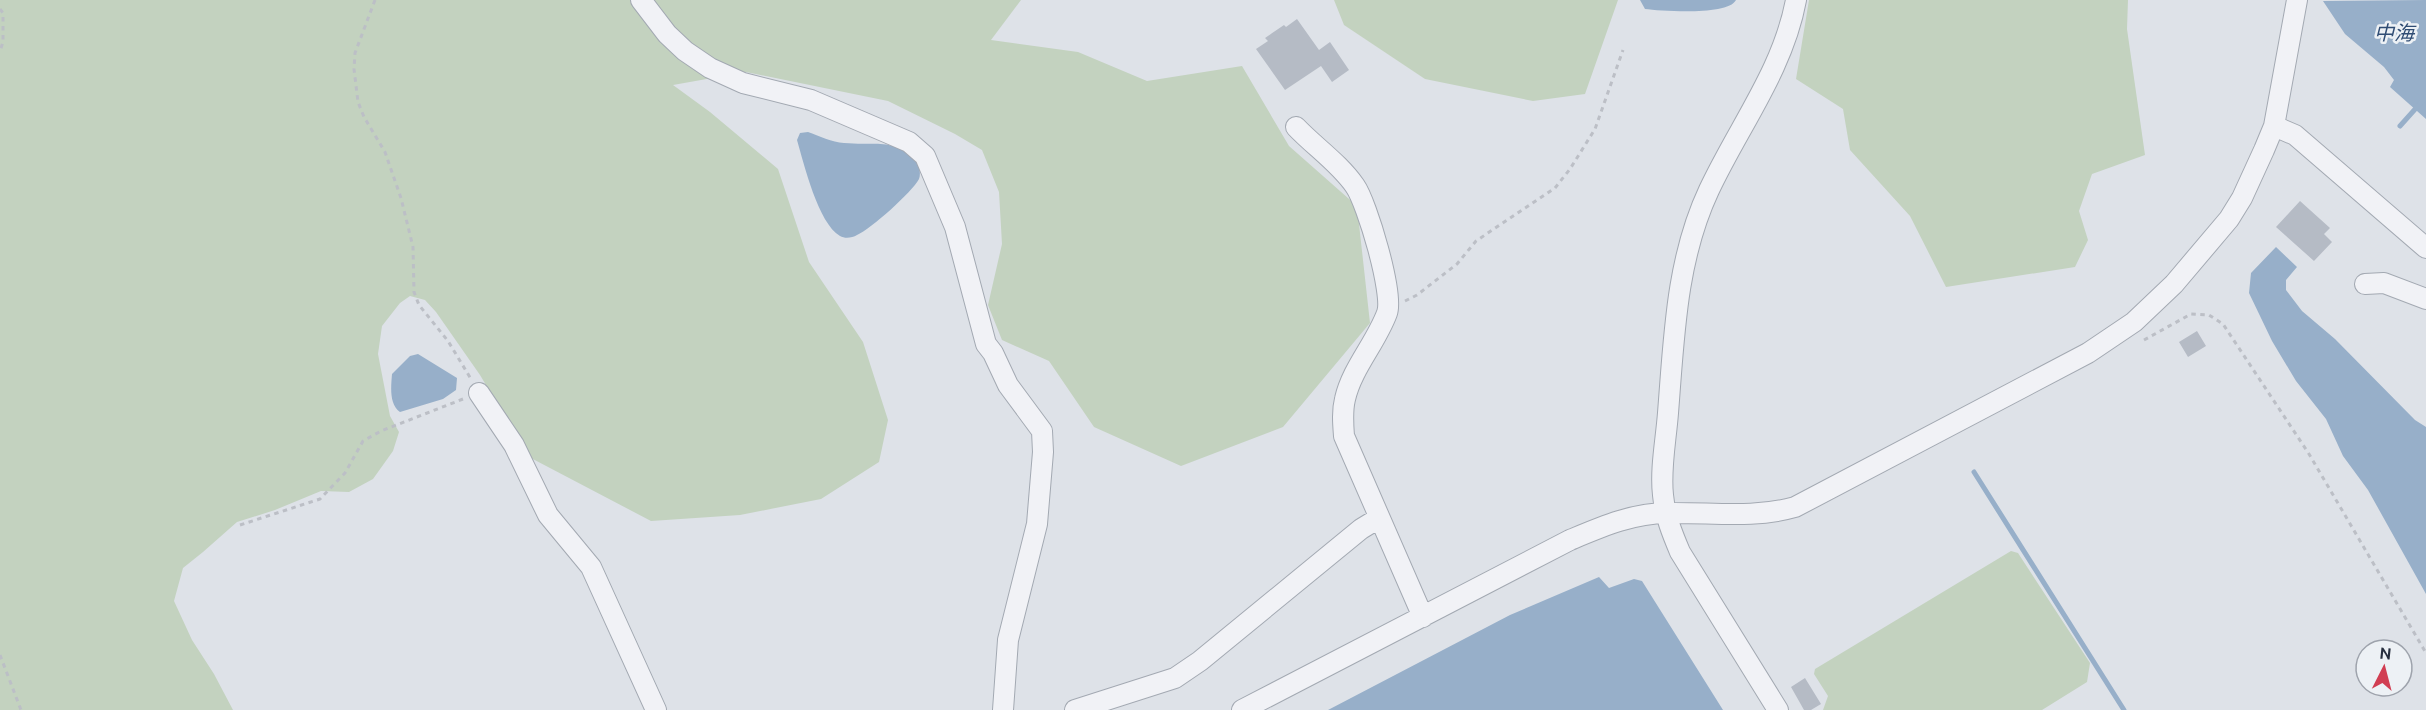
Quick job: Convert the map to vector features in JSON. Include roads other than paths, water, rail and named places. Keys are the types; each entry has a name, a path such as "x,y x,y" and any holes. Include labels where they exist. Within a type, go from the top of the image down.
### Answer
{"street":[{"path":"641,0 666,34 685,51 710,68 743,83 812,100 909,142 925,156 958,238 986,344 993,353 1008,385 1042,431 1037,524 1008,640 1003,710"},
{"path":"1779,710 1680,552 1666,513 1662,493 1676,316 1684,263 1709,190 1781,54 1790,30 1796,0"},
{"path":"1242,710 1570,540 1630,518 1666,513 1738,515 1778,512 1795,507 2088,353 2134,322 2174,284 2229,219 2242,198 2274,126 2297,0"},
{"path":"2274,126 2295,135 2426,248"},
{"path":"1296,127 1342,170 1363,201 1387,283 1388,311 1349,385 1342,414 1344,436 1423,617"},
{"path":"2365,284 2384,283 2426,299"},
{"path":"479,393 514,445 548,514 591,567 656,710"},
{"path":"1075,710 1175,678 1200,662 1360,529 1379,518"}],"water":[{"path":"1640,0 1736,0 1721,8 1679,11 1645,9"},
{"name":"中海","path":"2426,0 2426,119 2390,87 2394,80 2384,67 2345,34 2323,1"},
{"path":"808,132 839,142 883,144 900,148 919,161 919,179 900,201 872,226 853,237 842,237 825,219 808,177 797,140 800,133"},
{"path":"2276,247 2297,267 2286,280 2286,290 2302,311 2335,339 2415,420 2426,427 2426,594 2368,490 2343,456 2326,419 2296,381 2272,341 2249,293 2251,273"},
{"path":"418,354 457,378 456,390 443,399 400,412 392,400 392,374 410,356"},
{"path":"1599,577 1609,588 1634,579 1642,581 1723,710 1328,710 1510,615"}],"waterway":[{"path":"2400,126 2426,97"},
{"path":"1974,472 2124,710"}]}
